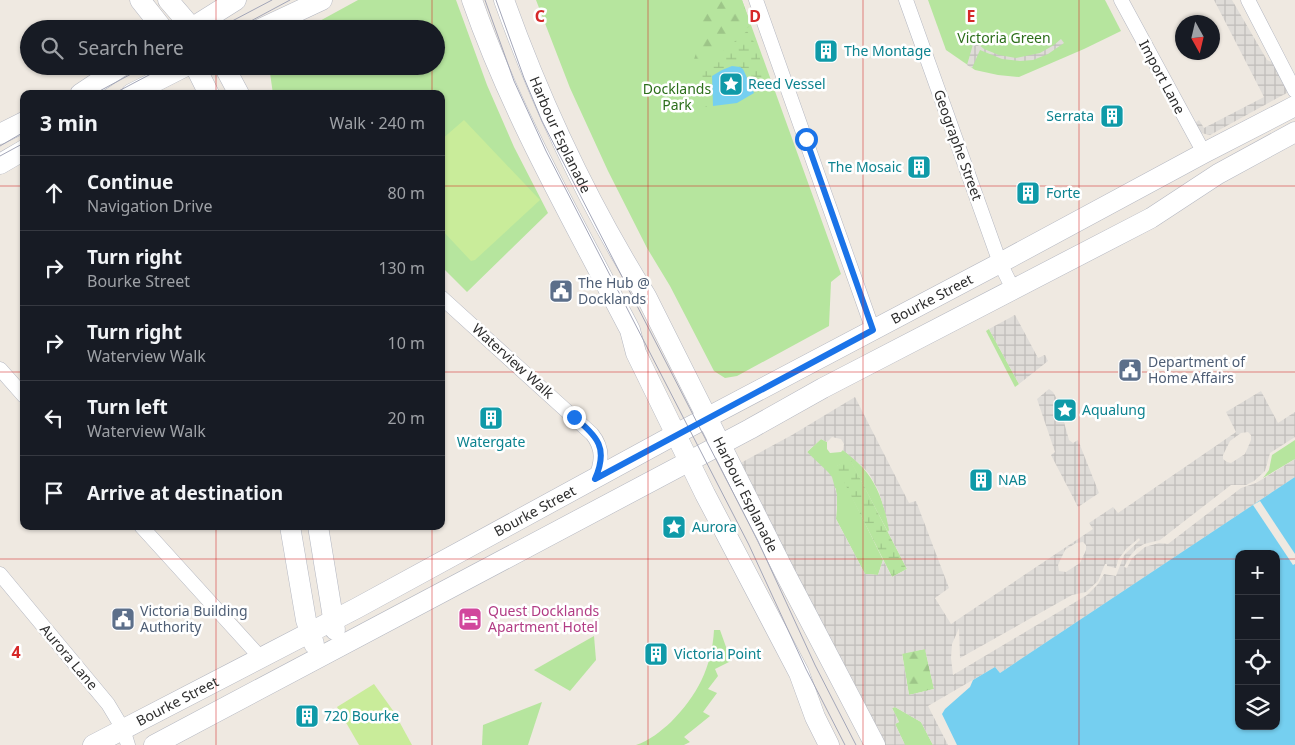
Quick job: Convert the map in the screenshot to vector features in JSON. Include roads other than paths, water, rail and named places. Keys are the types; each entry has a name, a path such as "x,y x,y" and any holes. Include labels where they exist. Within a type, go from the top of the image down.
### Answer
{"street":[{"path":"140,0 156,20"},
{"path":"168,0 185,20"},
{"path":"205,20 236,0"},
{"path":"279,20 322,0"},
{"name":"Harbour Esplanade","path":"472,0 480,23 519,112 630,330 636,353 689,460 800,673 814,717 829,745"},
{"name":"Harbour Esplanade","path":"504,0 535,82 565,148 621,256 646,296 786,575 875,745"},
{"path":"756,0 873,330"},
{"name":"Geographe Street","path":"906,0 1000,263 1013,289"},
{"name":"Import Lane","path":"1121,0 1204,153"},
{"path":"1248,0 1295,90"},
{"path":"86,90 108,75"},
{"path":"139,90 168,75"},
{"path":"200,75 207,90"},
{"path":"229,75 237,90"},
{"name":"Bourke Street","path":"93,745 126,737 260,658 676,434 1295,106"},
{"path":"1,133 20,124"},
{"name":"Bourke Street","path":"154,745 823,388 1151,218 1218,174 1295,132"},
{"path":"1204,153 1218,174"},
{"name":"Waterview Walk","path":"445,301 592,434 598,442 601,455 601,464 595,479"},
{"path":"810,364 823,388"},
{"path":"0,369 20,392"},
{"path":"145,530 260,658"},
{"path":"291,530 309,632 320,657"},
{"path":"319,530 339,647"},
{"name":"Aurora Lane","path":"0,574 108,704 126,737"}],"water":[{"path":"732,66 743,69 754,93 737,103 713,106 712,76"},
{"path":"1295,477 1295,745 957,745 942,714 945,709 970,687 973,680 995,667 1000,673"}],"tram line":[{"path":"234,20 272,0"},
{"path":"253,20 290,0"},
{"path":"485,0 514,81 546,151 749,545 806,669 845,745"},
{"path":"496,0 524,78 542,121 758,541 815,665 856,745"},
{"path":"101,90 129,75"},
{"path":"121,90 149,75"},
{"path":"0,146 20,134"},
{"path":"0,156 20,145"}],"place":[{"name":"The Montage","path":"826,51"},
{"name":"Reed Vessel","path":"731,84"},
{"name":"Serrata","path":"1112,116"},
{"name":"The Mosaic","path":"919,167"},
{"name":"Forte","path":"1028,193"},
{"name":"The Hub @ Docklands","path":"561,291"},
{"name":"Department of Home Affairs","path":"1130,370"},
{"name":"Aqualung","path":"1065,410"},
{"name":"Watergate","path":"491,418"},
{"name":"NAB","path":"981,480"},
{"name":"Aurora","path":"674,527"},
{"name":"Victoria Building Authority","path":"123,619"},
{"name":"Quest Docklands Apartment Hotel","path":"470,619"},
{"name":"Victoria Point","path":"656,654"},
{"name":"720 Bourke","path":"307,716"}],"park label":[{"name":"Victoria Green","path":"1004,38"},
{"name":"Docklands Park","path":"677,98"}]}
